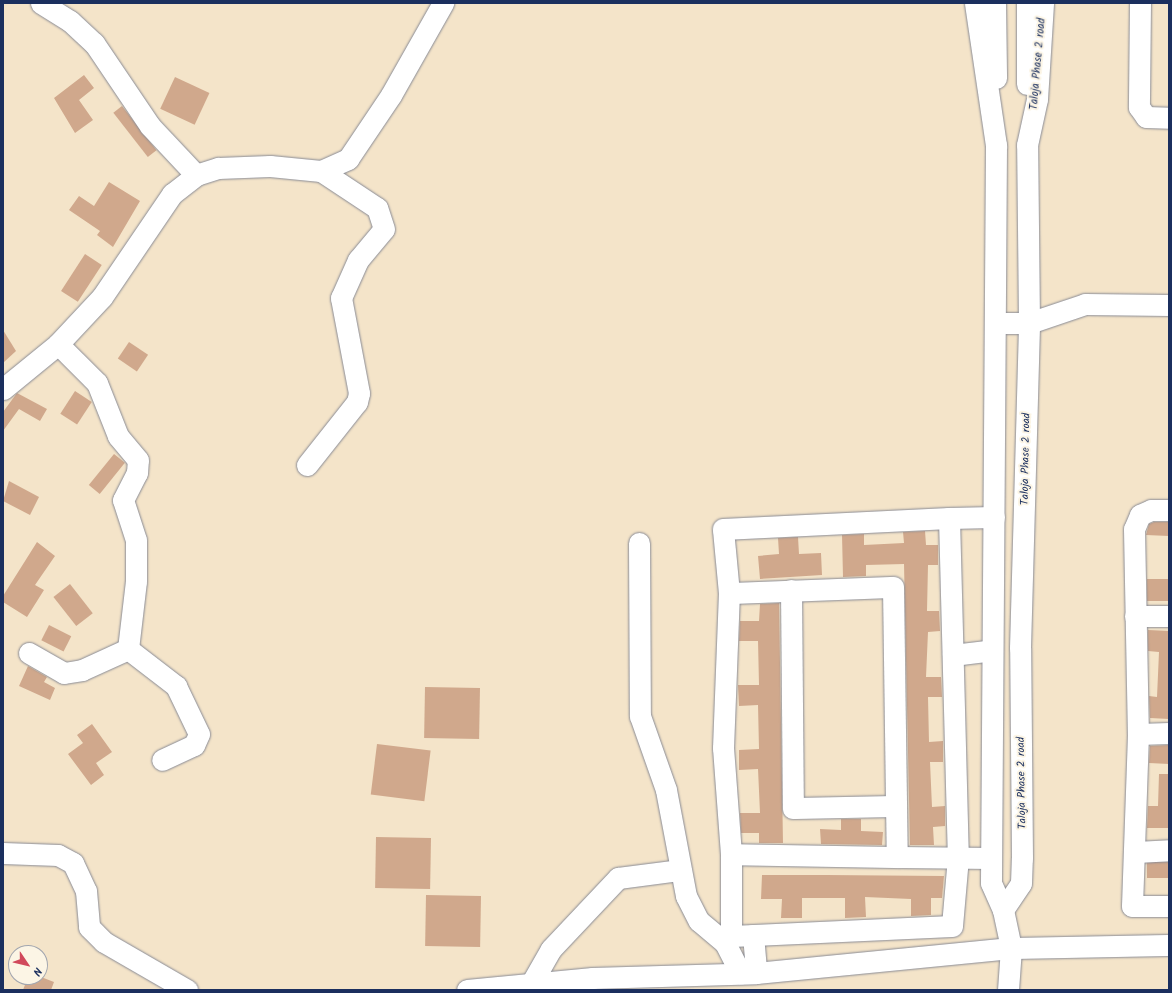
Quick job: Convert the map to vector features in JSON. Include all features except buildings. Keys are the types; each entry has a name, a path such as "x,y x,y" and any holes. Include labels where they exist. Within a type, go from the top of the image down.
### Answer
{"street":[{"path":"42,3 70,21 94,43 150,126 196,175"},
{"path":"3,389 58,344 102,296 172,194 196,175 218,168 262,166 322,171 348,160 391,95 444,3"},
{"path":"976,3 996,144"},
{"path":"995,3 997,323 991,650 991,883 1003,910 1011,948 1008,990"},
{"path":"1026,3 1027,145"},
{"name":"Taloja Phase 2 road","path":"1003,910 1021,883 1022,864 1020,648 1029,323 1027,145 1037,99 1043,3"},
{"path":"1140,3 1139,107 1146,117 1169,118"},
{"path":"307,465 357,402 360,393 340,298 358,260 384,229 377,208 322,171"},
{"path":"997,323 1029,323 1085,304 1169,305"},
{"path":"58,344 97,383 118,436 138,460 137,473 123,500 136,540 128,649"},
{"path":"1169,510 1151,510 1140,515 1134,529 1138,734 1136,852 1132,906 1169,906"},
{"path":"948,518 958,857 952,926 731,936 730,854 723,748 729,593 723,529 948,518 994,517"},
{"path":"639,543 640,716 666,790 686,896 699,921 725,943 748,973"},
{"path":"729,593 892,587 897,857"},
{"path":"791,590 793,808 896,806"},
{"path":"1135,616 1169,616"},
{"path":"29,653 64,673 82,670 128,649"},
{"path":"128,649 176,686 199,734 194,745 162,760"},
{"path":"953,655 991,650"},
{"path":"1138,734 1169,733"},
{"path":"1136,852 1169,850"},
{"path":"3,852 58,855 73,863 86,891 89,927 104,942 187,990"},
{"path":"730,854 991,858"},
{"path":"531,984 551,949 618,878 680,870"},
{"path":"748,973 753,935"},
{"path":"468,990 531,984 562,986 748,973 1011,948 1169,945"}]}
